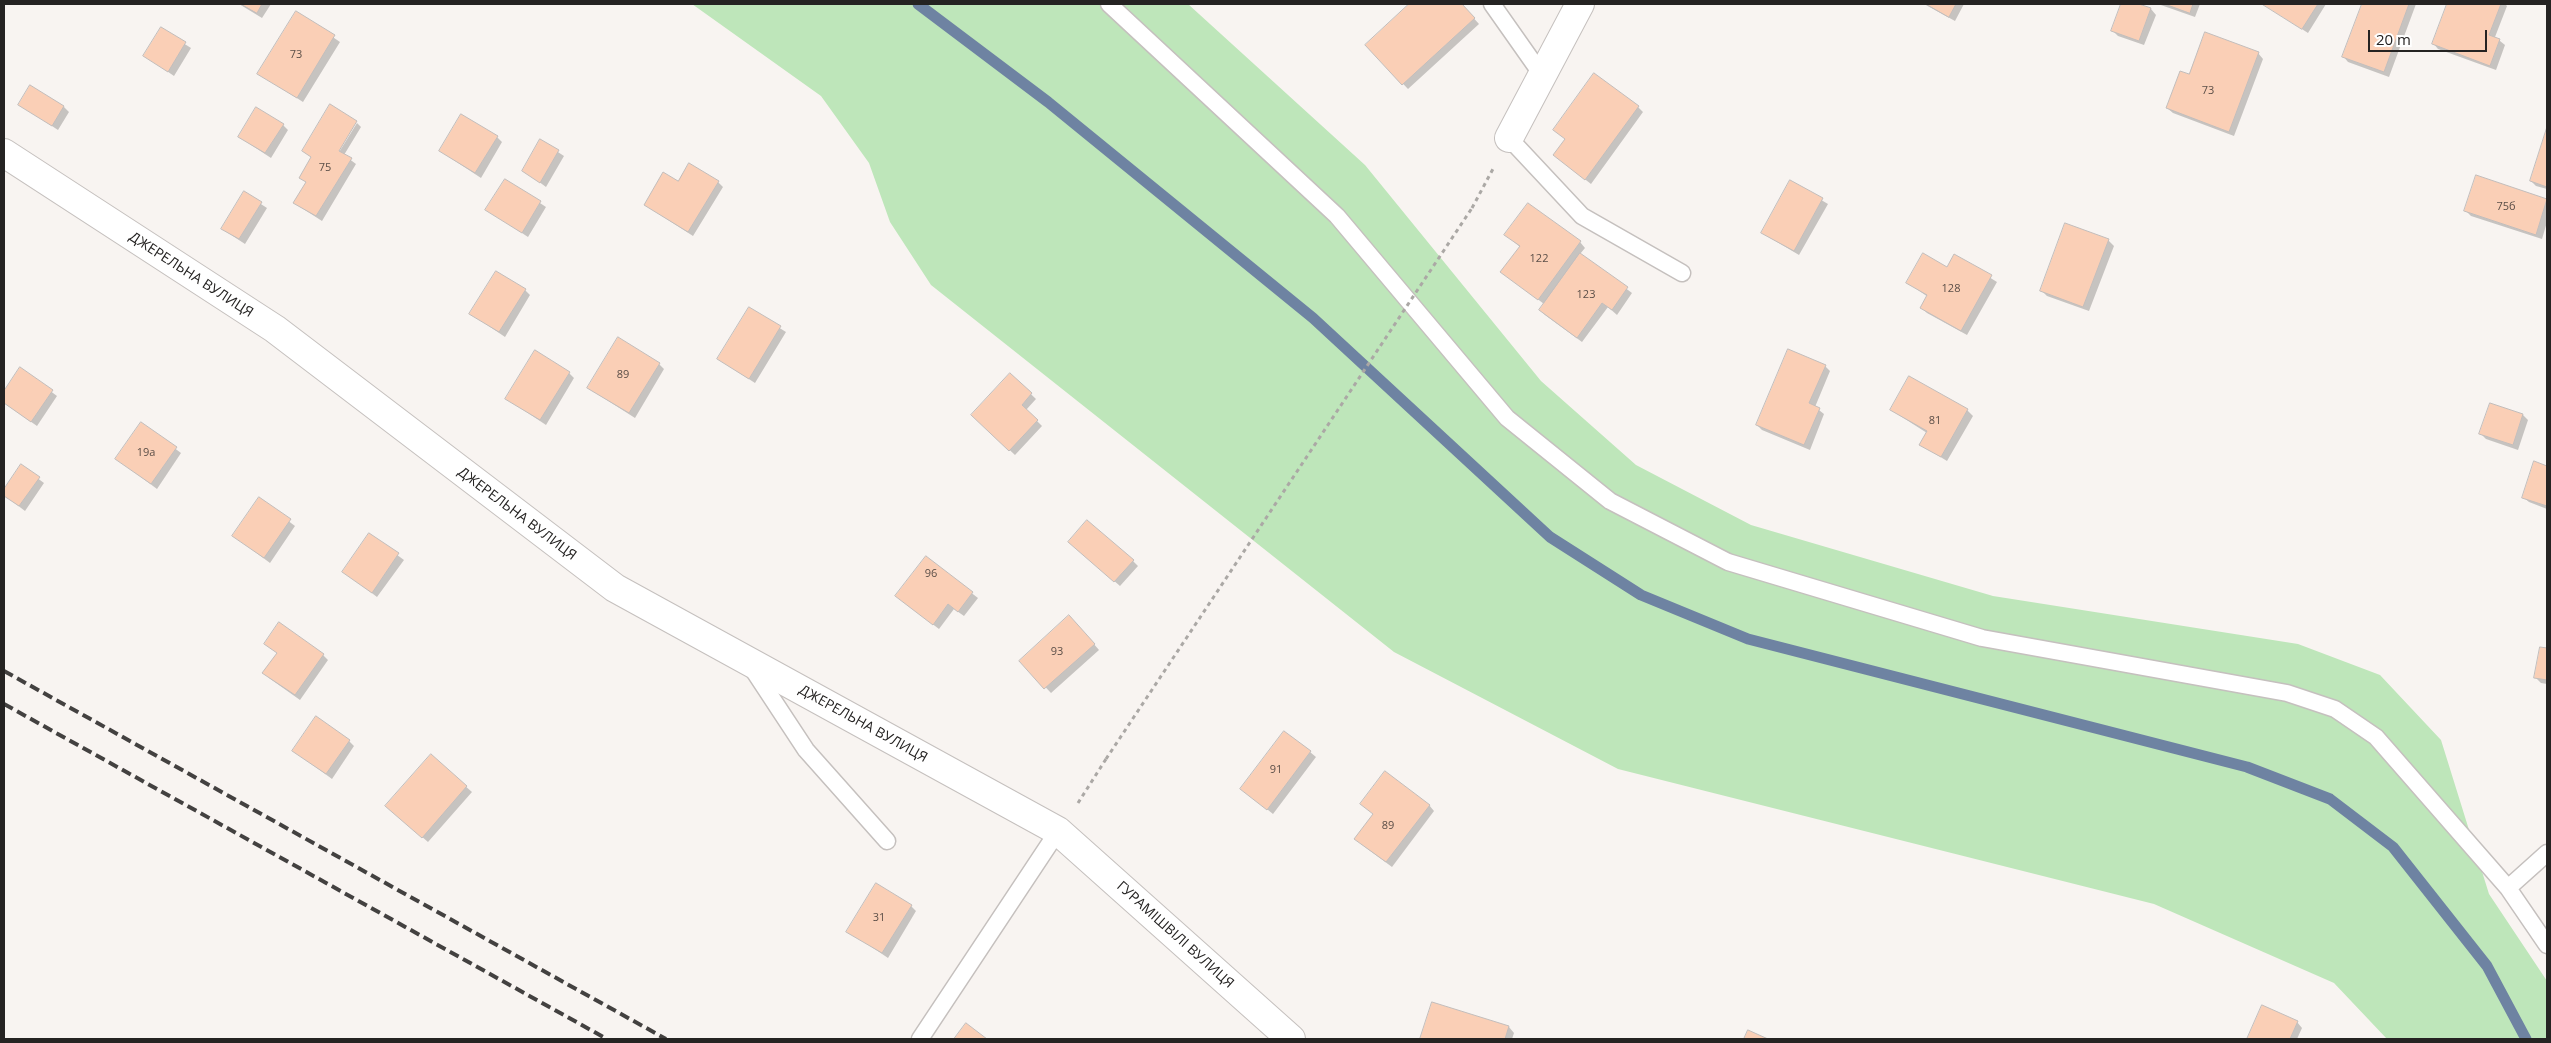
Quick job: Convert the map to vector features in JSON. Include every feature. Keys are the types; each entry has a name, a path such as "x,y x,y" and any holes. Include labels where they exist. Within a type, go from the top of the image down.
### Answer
{"street":[{"path":"1509,138 1580,4"},
{"name":"ДЖЕРЕЛЬНА ВУЛИЦЯ","path":"4,153 275,329 614,588 1058,832"},
{"name":"ГУРАМІШВІЛІ ВУЛИЦЯ","path":"1058,832 1291,1039"}],"lane":[{"path":"1109,4 1337,216 1507,418 1610,501 1728,562 1982,638 2287,693 2335,708 2376,736 2508,888 2547,946"},
{"path":"1492,4 1542,75"},
{"path":"1509,138 1582,216 1682,273"},
{"path":"747,660 806,750 887,841"},
{"path":"920,1039 1058,832"},
{"path":"2508,888 2547,854"}],"path":[{"path":"1058,832 1472,208 1509,138"}],"green space":[{"path":"692,4 1188,4 1365,165 1541,381 1636,465 1751,525 1993,596 2298,644 2380,675 2441,740 2489,894 2547,981 2547,1039 2387,1039 2334,983 2154,904 1618,769 1394,652 931,285 890,222 869,163 821,96"}],"building":[{"path":"241,4 262,4 257,13"},
{"path":"1409,4 1462,4 1475,18 1402,85 1365,45"},
{"path":"1926,4 1956,4 1949,17"},
{"path":"2121,4 2139,4 2151,8 2139,41 2111,31"},
{"path":"2165,4 2193,4 2190,13"},
{"path":"2262,4 2318,4 2302,29"},
{"path":"2362,4 2409,4 2384,72 2342,57"},
{"path":"2447,4 2501,4 2489,35 2500,39 2490,66 2432,44"},
{"path":"296,11 335,35 297,98 257,74"},
{"path":"161,27 186,42 168,72 143,56"},
{"path":"2205,32 2259,52 2229,132 2166,108 2180,71 2189,74"},
{"path":"1594,73 1639,106 1585,180 1553,155 1565,139 1553,130"},
{"path":"30,85 64,106 52,126 18,105"},
{"path":"330,104 357,121 339,151 352,158 316,216 293,203 306,182 299,178 311,157 302,151"},
{"path":"256,107 284,124 265,153 238,137"},
{"path":"461,114 498,136 475,173 439,151"},
{"path":"2547,127 2547,187 2530,181"},
{"path":"540,139 559,150 540,183 522,171"},
{"path":"689,163 719,181 688,232 644,205 663,172 678,181"},
{"path":"2476,175 2547,199 2536,235 2464,211"},
{"path":"505,179 541,201 522,233 485,210"},
{"path":"1790,180 1823,198 1794,251 1761,233"},
{"path":"244,191 262,202 239,239 221,229"},
{"path":"1528,203 1581,241 1538,300 1500,272 1520,246 1504,235"},
{"path":"2065,223 2109,239 2083,307 2040,291"},
{"path":"1580,253 1628,287 1612,310 1602,303 1577,338 1539,310"},
{"path":"1923,253 1947,267 1954,254 1992,275 1961,331 1920,308 1927,295 1906,283"},
{"path":"496,271 526,289 499,332 469,314"},
{"path":"749,307 781,326 749,379 717,359"},
{"path":"618,337 660,363 629,413 587,388"},
{"path":"1788,349 1826,365 1809,403 1820,408 1804,445 1756,425"},
{"path":"535,350 570,372 540,420 505,399"},
{"path":"20,367 53,390 31,422 4,403 4,391"},
{"path":"1010,373 1032,393 1022,405 1038,420 1009,451 971,415"},
{"path":"1909,376 1968,409 1941,457 1919,445 1927,431 1890,410"},
{"path":"2490,403 2523,414 2513,445 2479,434"},
{"path":"141,422 177,447 151,484 115,459"},
{"path":"2534,461 2547,466 2547,506 2522,498"},
{"path":"21,464 40,477 19,506 4,496 4,489"},
{"path":"259,497 291,519 264,558 232,536"},
{"path":"1087,520 1134,560 1114,582 1068,542"},
{"path":"369,533 399,553 372,593 342,572"},
{"path":"926,556 973,592 958,612 948,604 933,625 895,596"},
{"path":"1069,615 1095,644 1044,689 1019,661"},
{"path":"279,622 324,654 295,695 262,673 277,653 264,644"},
{"path":"2540,647 2547,648 2547,680 2534,678"},
{"path":"316,716 350,740 326,774 292,751"},
{"path":"1284,731 1311,751 1267,810 1240,789"},
{"path":"431,754 467,786 422,838 385,806"},
{"path":"1385,771 1430,805 1386,862 1354,839 1373,814 1360,804"},
{"path":"876,883 912,905 882,953 846,932"},
{"path":"1432,1002 1509,1026 1505,1039 1420,1039"},
{"path":"2262,1005 2298,1021 2290,1039 2247,1039"},
{"path":"966,1023 987,1039 954,1039"},
{"path":"1748,1030 1768,1039 1744,1039"}],"waterway":[{"path":"918,4 1048,102 1313,318 1550,537 1641,595 1748,639 2247,767 2330,799 2393,847 2487,966 2526,1039"}],"railway":[{"path":"4,671 666,1039"},
{"path":"4,704 607,1039"}]}
